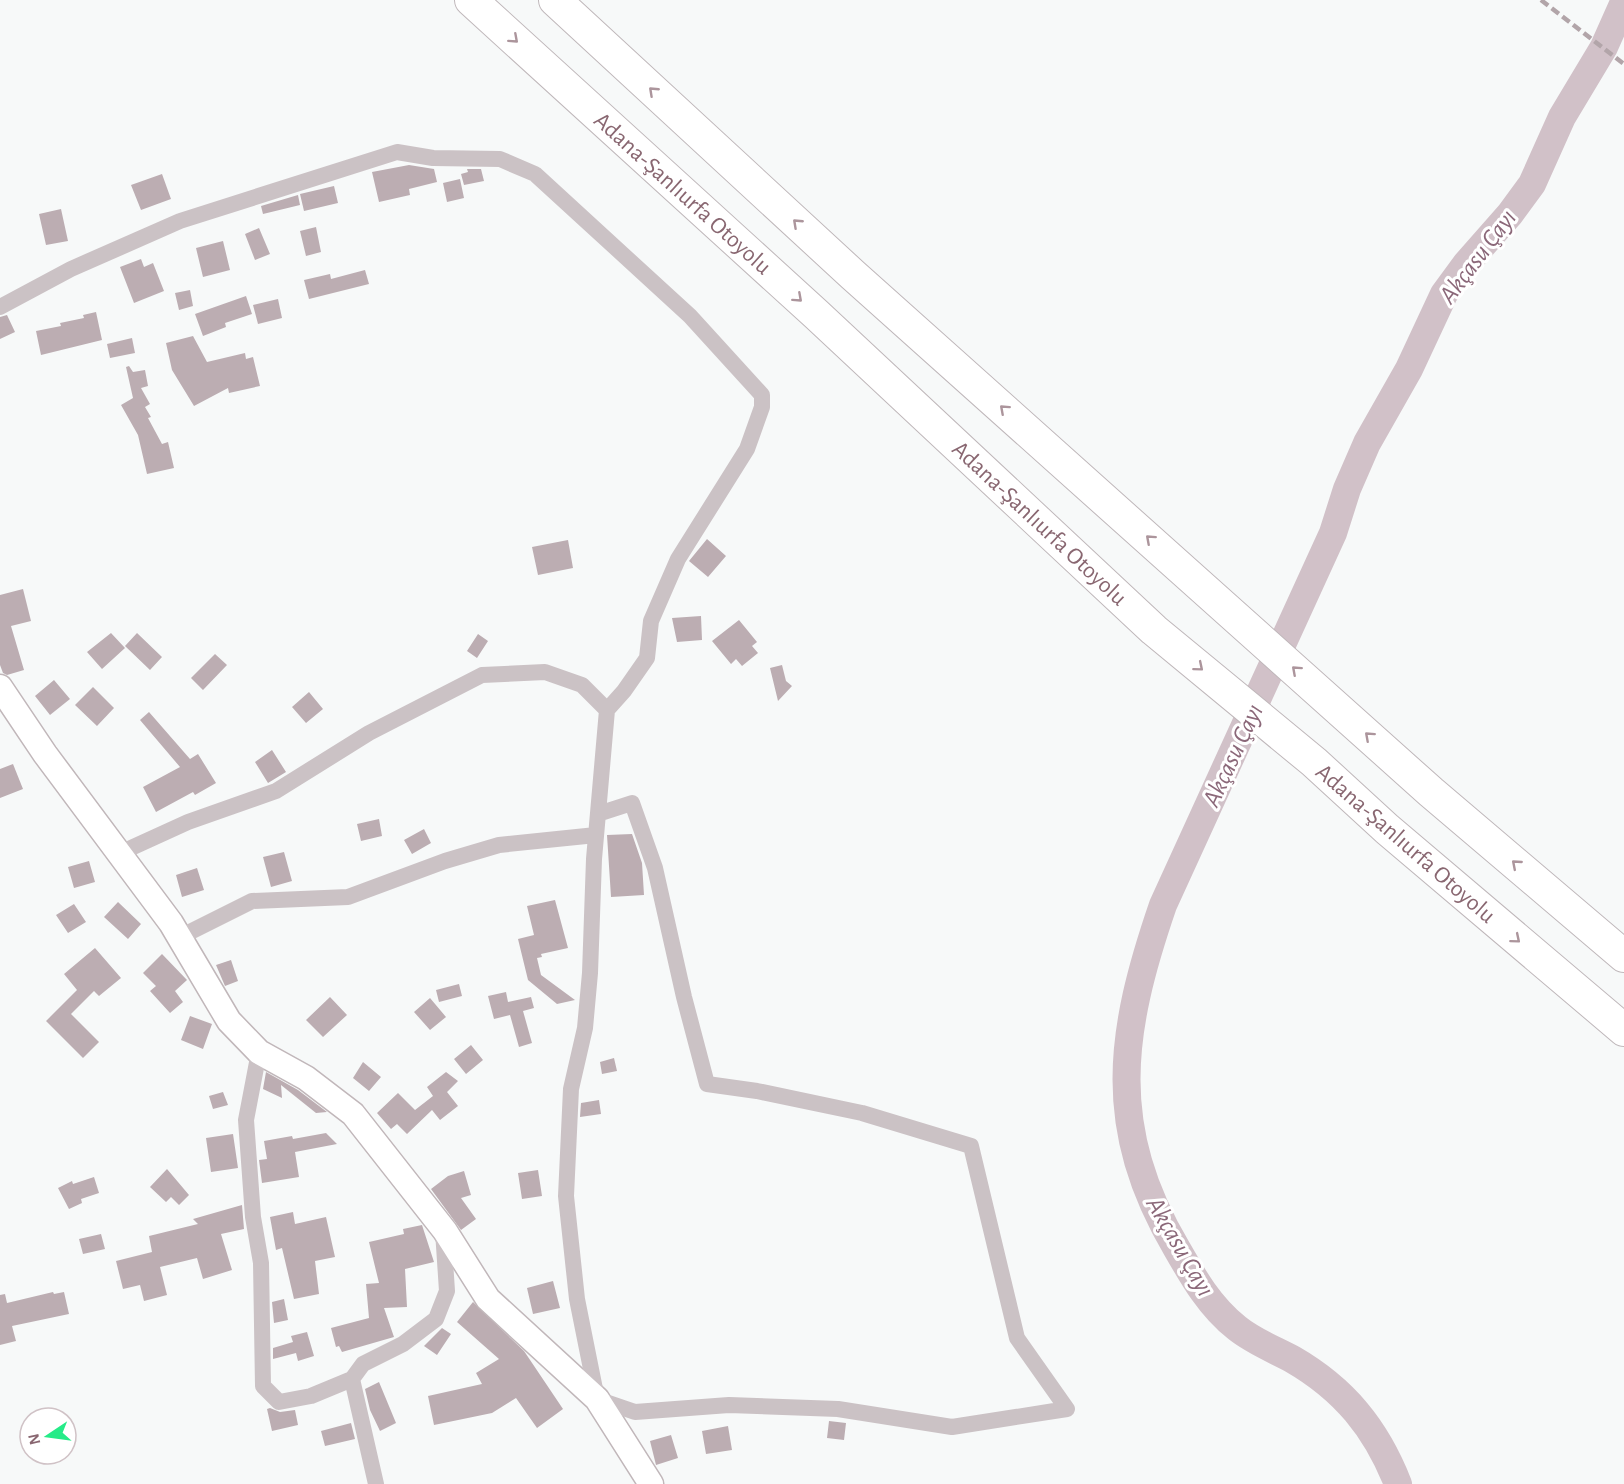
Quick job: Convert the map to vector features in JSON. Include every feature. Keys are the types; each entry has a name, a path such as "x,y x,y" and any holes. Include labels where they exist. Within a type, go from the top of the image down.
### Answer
{"highway":[{"name":"Adana-Şanlıurfa Otoyolu","path":"471,0 816,314 1154,630 1314,762 1387,829 1624,1030"},
{"path":"555,0 853,274 1339,709 1624,956"}],"street":[{"path":"0,307 71,269 180,221 397,152 434,158 500,159 536,174 690,315 762,395 762,407 747,449 678,559 651,621 647,658 624,691 607,710 596,835 590,974 585,1028 571,1089 566,1196 577,1299 597,1399"},
{"path":"120,853 188,822 276,791 369,733 482,675 545,672 582,685 607,710"},
{"path":"0,687 45,754 180,937 229,1021 259,1052 306,1078 353,1114 443,1228 488,1299 597,1399 651,1484"},
{"path":"597,1399 636,1412 729,1405 838,1409 952,1427 1067,1409 1017,1338 971,1146 862,1113 757,1091 707,1084 684,997 655,868 632,803 598,814"},
{"path":"180,937 252,901 348,897 444,861 499,845 596,835"},
{"path":"259,1052 246,1120 253,1217 261,1263 263,1386 279,1402 311,1396 352,1378 363,1364 403,1344 436,1318 447,1291 443,1228"},
{"path":"352,1378 376,1484"}],"building":[{"path":"409,165 434,169 437,182 409,189 410,195 379,202 372,172"},
{"path":"467,169 481,169 484,181 464,185 461,174 468,172"},
{"path":"162,174 171,199 141,210 131,185"},
{"path":"460,179 464,198 447,202 443,183"},
{"path":"334,186 338,203 304,211 300,194"},
{"path":"298,195 300,205 263,214 261,206"},
{"path":"61,209 68,241 46,245 39,214"},
{"path":"316,227 321,252 306,256 300,231"},
{"path":"259,228 270,254 255,260 245,234"},
{"path":"223,241 230,270 203,277 196,248"},
{"path":"141,259 144,267 153,263 164,291 134,303 120,267"},
{"path":"365,270 369,284 309,299 304,280 330,274 331,279"},
{"path":"190,290 193,306 179,310 175,293"},
{"path":"246,296 252,314 225,323 226,327 203,336 195,314"},
{"path":"278,299 282,318 258,324 253,305"},
{"path":"96,312 102,340 41,355 36,331 61,326 60,323 84,318 83,315"},
{"path":"7,315 15,332 0,339 0,317"},
{"path":"193,336 207,362 245,353 246,359 253,357 260,386 229,393 228,388 194,406 172,370 166,343"},
{"path":"132,338 135,353 110,358 107,344"},
{"path":"129,366 133,372 145,370 148,386 141,388 150,404 145,407 151,417 148,418 162,444 168,442 174,468 147,474 138,435 121,405 133,398 126,367"},
{"path":"707,539 726,556 708,577 689,561"},
{"path":"568,540 573,568 538,575 532,547"},
{"path":"23,589 31,621 11,626 24,670 7,675 3,673 0,665 0,595"},
{"path":"701,616 702,640 677,642 672,618"},
{"path":"739,620 757,642 752,646 758,653 742,666 736,659 731,664 712,641"},
{"path":"111,633 125,648 102,669 87,652"},
{"path":"137,633 162,657 150,670 125,646"},
{"path":"478,634 488,641 477,658 467,651"},
{"path":"215,654 227,665 203,690 191,678"},
{"path":"782,665 786,681 792,686 778,701 770,668"},
{"path":"54,680 70,699 50,715 35,696"},
{"path":"93,687 114,708 97,726 75,705"},
{"path":"309,692 323,709 306,723 292,707"},
{"path":"149,712 190,759 198,754 216,783 195,795 193,792 156,812 143,787 180,767 140,720"},
{"path":"272,750 286,772 268,783 255,762"},
{"path":"13,764 23,789 0,798 0,769"},
{"path":"379,819 382,836 361,841 357,824"},
{"path":"424,829 431,843 412,854 404,840"},
{"path":"632,834 642,863 644,895 611,897 607,835"},
{"path":"284,852 292,881 271,887 263,857"},
{"path":"89,861 95,882 74,888 68,867"},
{"path":"197,868 204,890 182,897 176,875"},
{"path":"555,900 568,948 541,954 542,957 537,958 541,975 575,1000 557,1004 528,980 518,939 534,935 527,906"},
{"path":"118,902 141,924 128,939 104,917"},
{"path":"74,904 86,922 68,933 56,915"},
{"path":"95,948 121,978 99,996 94,991 71,1014 99,1042 83,1058 46,1021 77,990 64,974"},
{"path":"162,954 187,980 175,991 183,1002 170,1013 150,991 156,986 143,973"},
{"path":"231,960 238,981 225,986 216,965"},
{"path":"459,984 462,996 439,1002 436,990"},
{"path":"506,992 508,1002 531,997 534,1008 523,1011 532,1043 519,1047 510,1015 494,1019 488,996"},
{"path":"330,997 347,1015 323,1037 306,1020"},
{"path":"430,998 446,1017 430,1030 414,1012"},
{"path":"190,1016 212,1024 203,1049 181,1040"},
{"path":"471,1045 483,1060 466,1074 454,1059"},
{"path":"614,1058 617,1071 602,1074 600,1062"},
{"path":"363,1062 381,1077 369,1091 353,1078"},
{"path":"266,1072 298,1090 327,1112 316,1113 281,1085 282,1098 263,1089"},
{"path":"446,1072 458,1081 447,1092 458,1106 440,1120 432,1110 407,1134 397,1124 391,1129 377,1113 398,1093 415,1110 433,1096 427,1087"},
{"path":"223,1092 228,1105 213,1109 209,1096"},
{"path":"599,1100 601,1114 580,1117 581,1103"},
{"path":"326,1133 337,1144 295,1152 299,1177 262,1183 259,1160 267,1159 264,1141"},
{"path":"233,1134 238,1168 211,1172 206,1138"},
{"path":"167,1169 189,1195 179,1205 171,1197 166,1202 150,1187"},
{"path":"538,1170 542,1196 522,1199 518,1173"},
{"path":"464,1171 471,1195 461,1198 476,1219 461,1230 431,1189 448,1176"},
{"path":"94,1177 99,1193 81,1199 82,1203 69,1209 58,1188 72,1181 73,1184"},
{"path":"242,1205 244,1229 221,1234 232,1270 203,1279 197,1258 160,1267 167,1295 144,1301 140,1285 123,1289 116,1261 152,1252 149,1236 198,1224 193,1219"},
{"path":"293,1212 295,1224 326,1217 335,1257 315,1261 319,1294 294,1299 282,1248 276,1250 270,1217"},
{"path":"422,1225 434,1262 405,1269 407,1307 384,1308 394,1337 342,1352 339,1346 336,1347 331,1328 369,1318 366,1284 379,1283 369,1242 404,1234 403,1229"},
{"path":"101,1234 105,1249 83,1254 79,1239"},
{"path":"553,1281 560,1308 533,1314 527,1288"},
{"path":"53,1292 54,1294 64,1292 69,1314 12,1326 16,1341 0,1345 0,1295 5,1294 7,1303"},
{"path":"284,1299 288,1320 274,1323 272,1302"},
{"path":"473,1302 524,1351 563,1409 537,1428 516,1398 492,1413 434,1425 428,1396 482,1384 476,1373 499,1359 457,1322"},
{"path":"442,1328 451,1334 437,1355 424,1346"},
{"path":"307,1332 314,1356 298,1361 296,1353 273,1359 273,1348 293,1342 291,1336"},
{"path":"379,1382 396,1423 380,1431 370,1410 365,1389"},
{"path":"267,1409 280,1412 295,1410 298,1425 272,1431"},
{"path":"829,1421 846,1423 844,1440 827,1438"},
{"path":"351,1423 355,1439 325,1446 321,1431"},
{"path":"728,1426 732,1450 706,1454 702,1431"},
{"path":"671,1435 678,1458 656,1465 650,1441"}],"waterway":[{"name":"Akçasu Çayı","path":"1398,1484 1369,1428 1343,1397 1311,1371 1256,1341 1227,1320 1210,1301 1189,1270 1154,1204 1138,1162 1129,1120 1126,1079 1129,1038 1136,996 1163,905 1333,533 1347,489 1367,443 1409,369 1444,294 1532,184 1562,117 1604,47 1624,2"}],"railway":[{"path":"1541,0 1624,64"}]}
